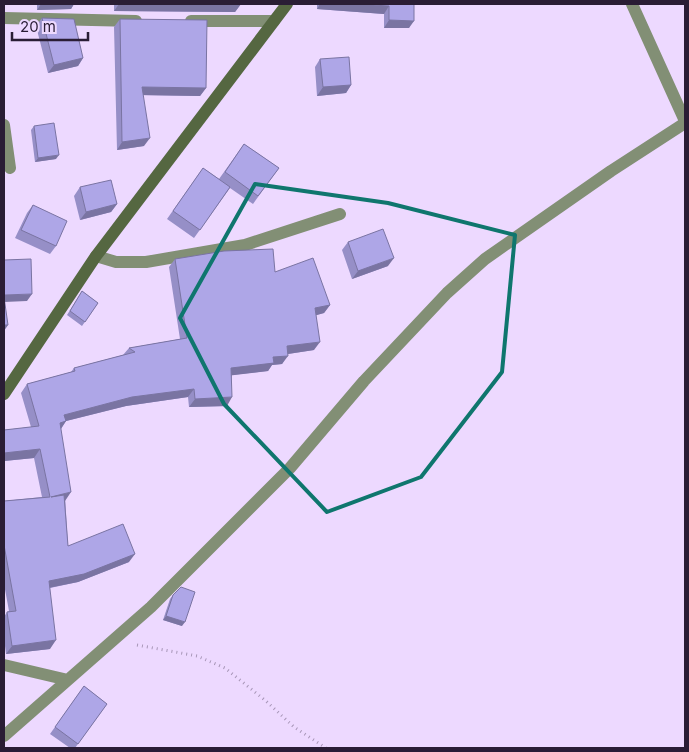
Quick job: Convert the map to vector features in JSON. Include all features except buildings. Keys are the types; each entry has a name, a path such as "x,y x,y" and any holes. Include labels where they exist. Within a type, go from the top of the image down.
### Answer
{"street":[{"path":"4,394 96,256 287,4"},
{"path":"4,736 115,641 290,468 364,381 447,293 485,259 685,122 632,4"},
{"path":"4,18 150,21"},
{"path":"179,21 274,22"},
{"path":"4,125 10,168"},
{"path":"96,256 116,262 146,262 245,245 340,214"},
{"path":"4,665 68,680"}],"path":[{"path":"115,641 197,656 225,668 266,701 294,727 326,748"}],"highlighted area":[{"path":"255,184 388,203 515,235 502,372 421,477 327,512 224,404 180,318"}]}
